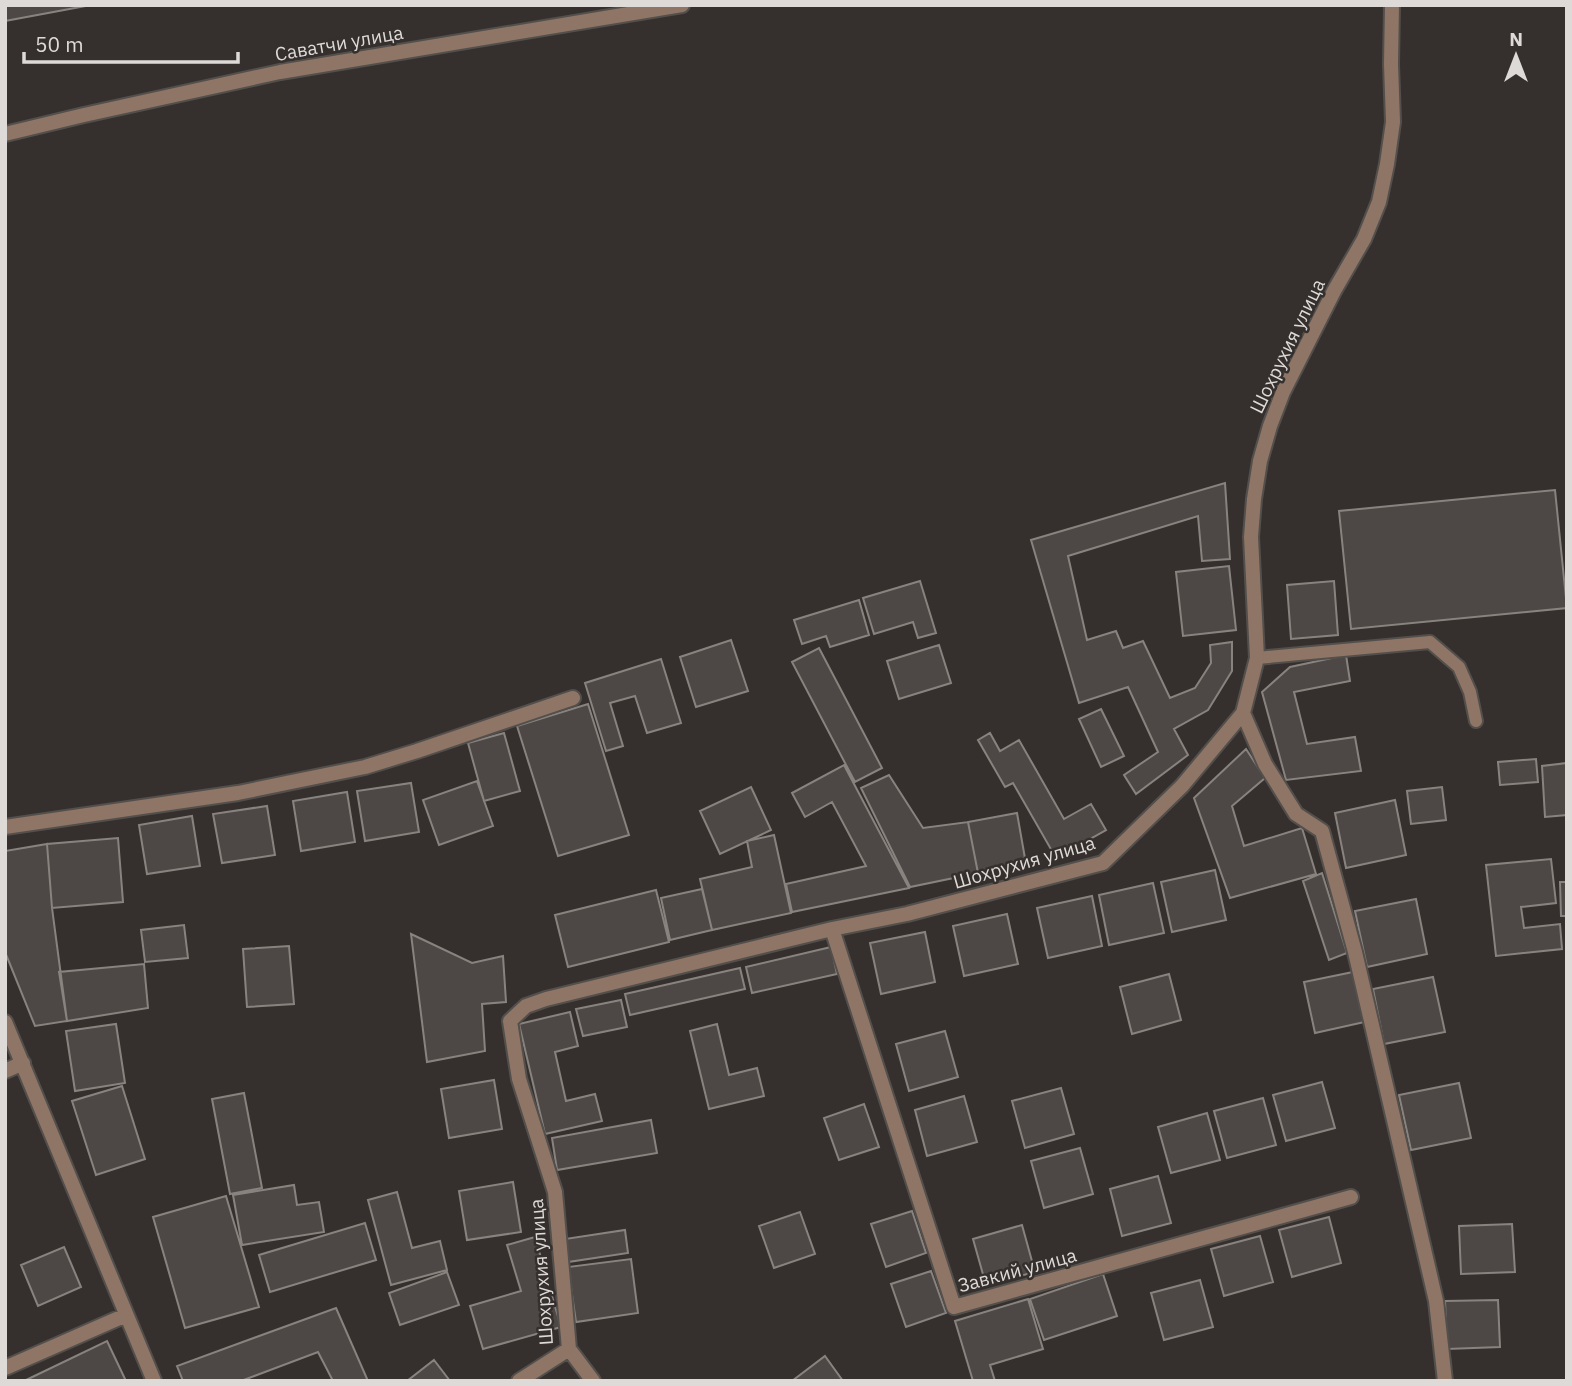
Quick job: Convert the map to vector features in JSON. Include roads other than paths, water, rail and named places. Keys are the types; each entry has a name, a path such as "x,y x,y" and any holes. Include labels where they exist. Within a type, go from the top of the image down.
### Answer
{"street":[{"name":"Саватчи улица","path":"5,134 280,72 682,5"},
{"name":"Шохрухия улица","path":"519,1381 569,1349 555,1192 519,1079 510,1021 526,1006 832,929 907,914 1103,863 1182,786 1243,713 1257,658 1251,537 1260,461 1283,392 1334,291 1364,239 1379,202 1393,122 1392,5"},
{"path":"5,827 238,793 365,767 573,698"},
{"path":"1243,713 1265,764 1296,814 1322,831 1355,952 1436,1301 1445,1381"},
{"name":"Завкий улица","path":"832,929 954,1307 1351,1197"},
{"path":"5,1022 154,1381"},
{"path":"5,1071 23,1063"},
{"path":"5,1368 125,1315"},
{"path":"569,1349 593,1381"}],"lane":[{"path":"1257,658 1430,642 1459,667 1470,692 1476,720"}]}
